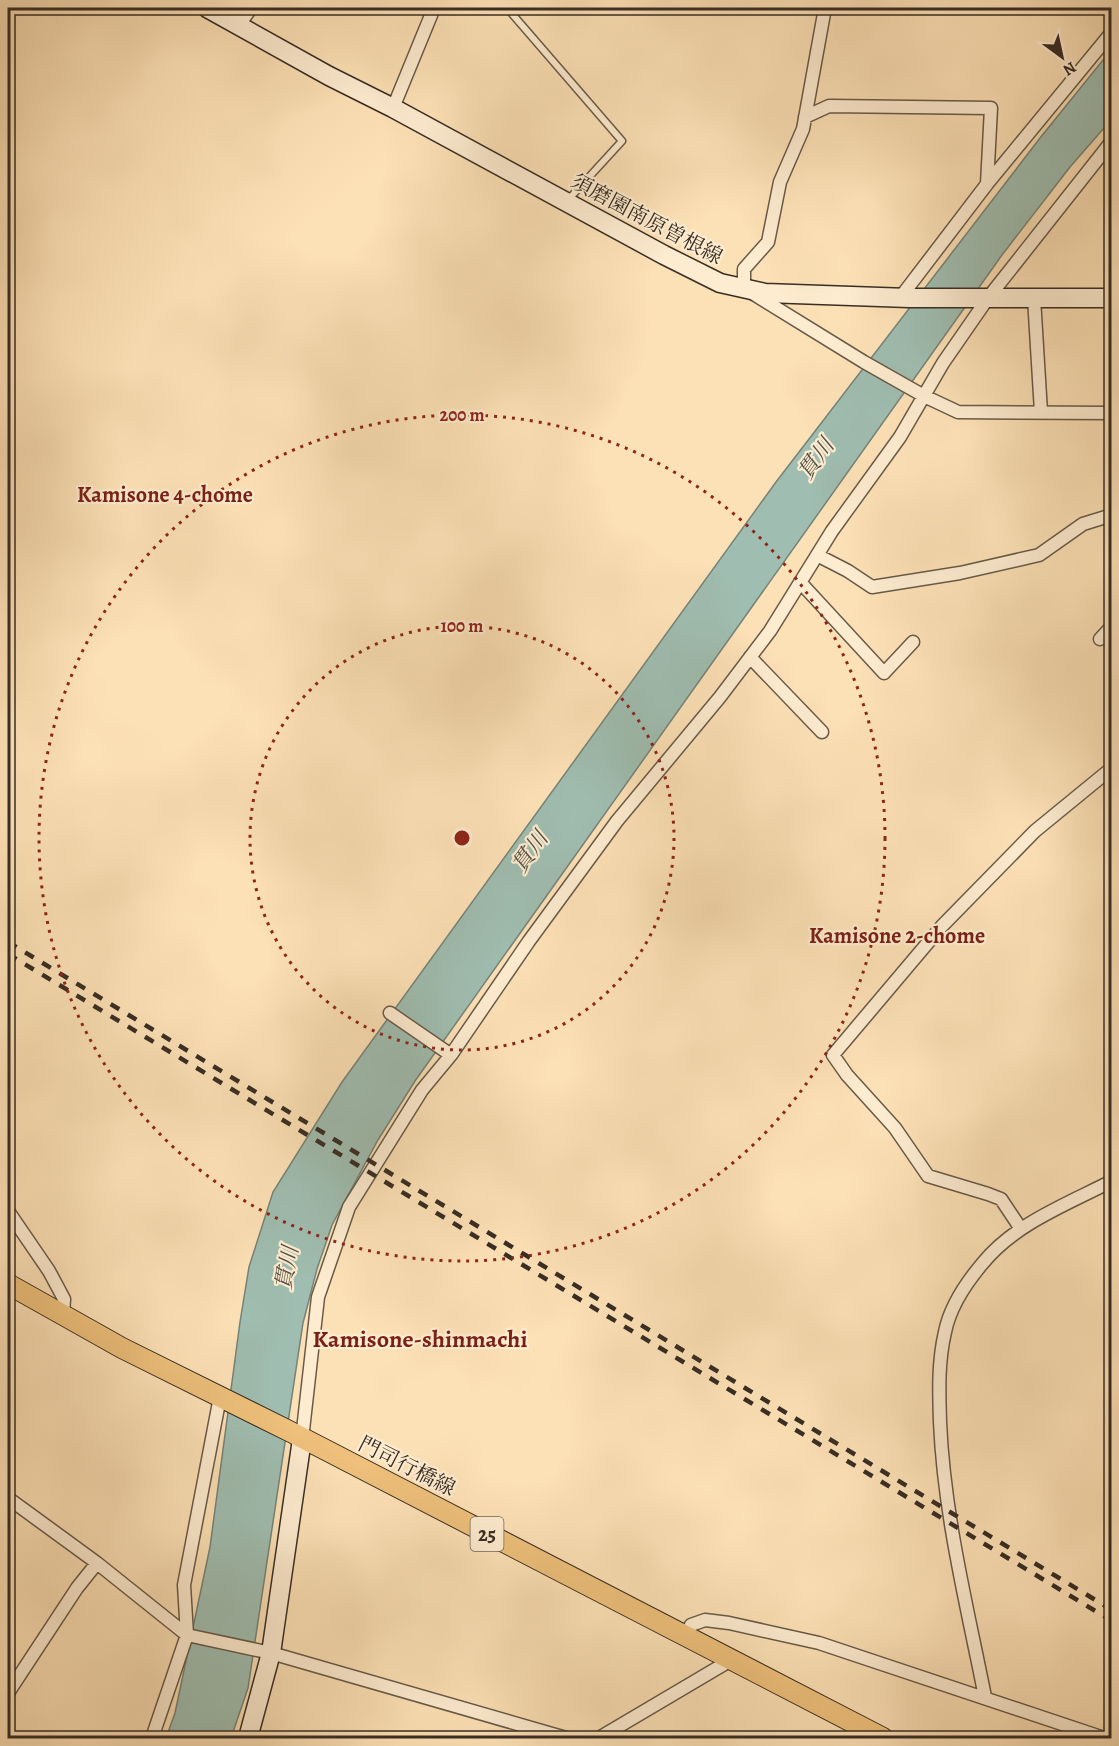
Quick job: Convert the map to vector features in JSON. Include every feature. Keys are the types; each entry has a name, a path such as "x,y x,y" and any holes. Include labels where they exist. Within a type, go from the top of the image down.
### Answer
{"main road":[{"name":"須磨園南原曽根線","path":"207,8 329,76 720,283 765,293 904,298 1112,298"},
{"name":"門司行橋線","path":"8,1284 122,1348 296,1435 883,1738"},
{"path":"248,1738 265,1652 296,1435"}],"street":[{"path":"239,25 251,8"},
{"path":"393,108 434,8"},
{"path":"825,8 803,129 780,182 768,242 744,269 744,288 864,362 920,394 958,412 1112,413"},
{"path":"904,298 987,184 1112,32"},
{"path":"805,117 829,106 991,108 987,184"},
{"path":"296,1435 318,1297 349,1207 422,1090 617,821 770,631 831,531 900,437 920,394 985,298 1112,141"},
{"path":"1034,298 1041,412"},
{"path":"817,555 849,571 872,587 960,573 1039,555 1083,524 1112,515"},
{"path":"800,582 884,673 913,642"},
{"path":"1100,639 1112,626"},
{"path":"750,657 822,732"},
{"path":"1021,1228 1000,1199 928,1176 895,1128 847,1075 833,1055 950,918 1035,831 1112,768"},
{"path":"390,1013 447,1053"},
{"path":"985,1697 950,1523 942,1454 938,1370 945,1329 957,1298 983,1263 1021,1228 1112,1181"},
{"path":"8,1211 49,1271 64,1299 63,1314"},
{"path":"152,1738 187,1635 184,1585 225,1399"},
{"path":"8,1498 97,1563 187,1635 265,1652 566,1738"},
{"path":"8,1693 77,1588 97,1563"},
{"path":"685,1635 691,1625 705,1620 729,1623 819,1643 1104,1738"},
{"path":"599,1738 731,1660"}],"lane":[{"path":"507,8 622,141 567,201"}],"water":[{"name":"貫川","path":"1111,50 1111,120 1070,167 1002,255 415,1081 378,1140 332,1225 317,1269 303,1323 248,1688 231,1738 166,1738 175,1713 210,1547 249,1267 273,1192 342,1082 776,482 1040,138"}],"railway":[{"path":"8,942 1112,1610"},
{"path":"8,954 1112,1621"}],"district":[{"name":"Kamisone 4-chome","path":"165,495"},
{"name":"Kamisone 2-chome","path":"897,936"},
{"name":"Kamisone-shinmachi","path":"420,1339"}]}
